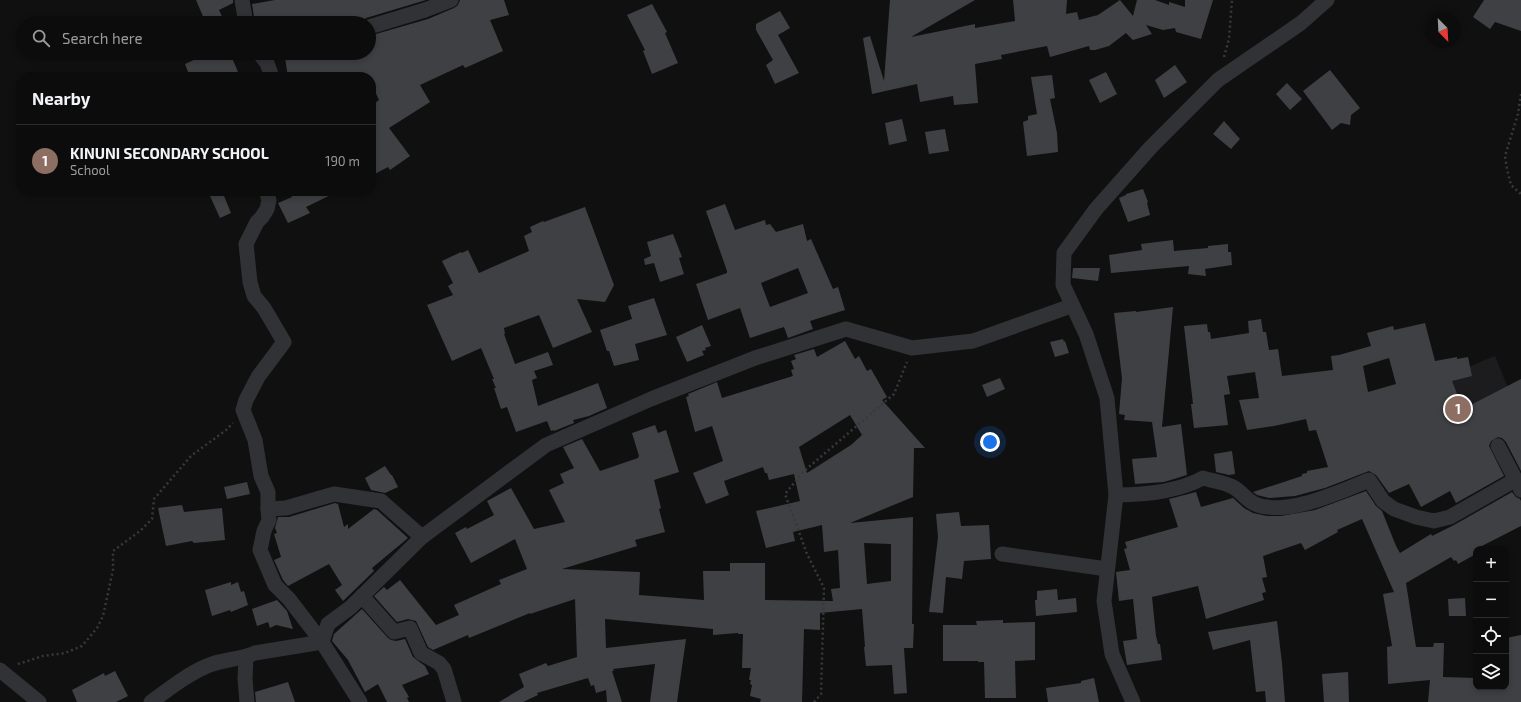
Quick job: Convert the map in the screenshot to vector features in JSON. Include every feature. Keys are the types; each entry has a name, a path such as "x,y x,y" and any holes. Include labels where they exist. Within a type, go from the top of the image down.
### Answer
{"street":[{"path":"242,0 244,16"},
{"path":"376,25 425,10 451,0"},
{"path":"1133,702 1112,654 1104,601 1116,495 1107,398 1086,334 1063,285 1064,253 1096,209 1151,147 1218,80 1301,23 1327,0"},
{"path":"264,60 270,72"},
{"path":"268,196 269,200 267,209 257,222 246,244 250,282 254,296 264,308 284,342 258,377 246,400 243,410 255,440 262,476 268,492 269,520 264,531 260,550 275,585 289,599 322,642 360,702"},
{"path":"322,642 328,624 351,607 422,537 546,445 651,399 755,358 846,329 912,348 973,341 1072,306"},
{"path":"1116,495 1136,495 1167,491 1189,486 1203,478 1232,487 1253,503 1268,508 1302,504 1340,492 1369,480 1383,502 1394,509 1416,517 1434,521 1450,517 1518,485 1498,446"},
{"path":"268,509 286,508 334,494 381,501 422,537"},
{"path":"1002,554 1107,569"},
{"path":"362,596 394,632 410,628 421,653 439,663 444,669 454,702"},
{"path":"151,702 185,677 208,665 246,657 255,653 322,642"},
{"path":"246,657 245,679 247,702"},
{"path":"7,668 39,702"}],"path":[{"path":"1218,80 1228,39 1232,0"},
{"path":"1521,94 1518,114 1505,156 1506,169 1511,185 1521,194"},
{"path":"814,702 821,694 824,588 807,554 785,494 803,472 894,394 912,348"},
{"path":"7,668 43,656 65,653 82,646 103,616 113,570 113,551 140,531 152,519 154,499 191,456 226,430 243,410"}],"shaded area":[{"path":"1495,356 1521,420 1521,430 1424,470 1394,397"}],"building":[{"path":"196,0 233,0 233,3 219,10 222,16 203,16"},
{"path":"275,0 426,0 373,16 254,16 252,4"},
{"path":"460,0 504,0 509,15 490,20 503,51 465,68 463,65 420,85 430,102 389,128 410,156 390,170 388,167 376,173 376,102 379,100 376,94 376,72 287,72 285,60 376,60 376,34 428,19 458,5"},
{"path":"890,0 975,0 911,37 975,24 975,28 1015,21 1013,0 1067,0 1066,14 1077,12 1079,20 1098,15 1120,0 1133,16 1137,0 1155,0 1169,5 1169,2 1185,7 1185,0 1213,0 1201,39 1176,32 1175,28 1163,30 1146,25 1152,34 1133,40 1126,33 1109,46 1095,50 1090,50 1089,46 1050,57 1047,46 1001,55 1002,59 975,64 978,103 954,105 953,96 920,102 917,84 872,94 863,38 870,36 884,81"},
{"path":"1484,0 1521,0 1521,31 1495,22 1490,29 1473,17"},
{"path":"652,4 667,32 665,33 678,63 652,74 643,51 645,50 627,15"},
{"path":"780,11 790,28 778,35 799,73 775,84 766,65 773,60 756,30 756,24"},
{"path":"194,60 233,60 238,72 188,72 185,64"},
{"path":"1175,65 1187,82 1164,98 1155,80"},
{"path":"1330,70 1360,108 1351,115 1350,125 1341,123 1332,130 1303,91"},
{"path":"1106,72 1117,94 1100,103 1089,80"},
{"path":"1052,75 1055,98 1050,99 1057,133 1058,152 1027,156 1023,122 1028,120 1028,116 1037,114 1031,77"},
{"path":"1287,83 1302,99 1290,110 1276,94"},
{"path":"902,119 907,141 889,145 885,123"},
{"path":"1224,121 1240,139 1231,149 1213,134"},
{"path":"945,129 949,151 929,154 925,132"},
{"path":"1143,189 1148,202 1150,215 1128,222 1119,198 1126,194"},
{"path":"210,196 224,196 231,213 220,218"},
{"path":"329,196 306,207 310,213 288,223 278,203 292,197"},
{"path":"725,204 735,230 765,220 766,225 770,224 776,232 803,224 807,241 811,239 833,289 838,287 845,310 810,321 813,329 788,338 784,327 750,338 740,308 708,320 696,284 727,273 727,271 706,211","holes":["798,268 808,293 770,307 761,283"]},
{"path":"585,207 614,285 605,302 577,299 592,332 553,348 539,315 504,328 504,334 515,364 548,352 553,365 534,371 537,378 532,380 538,406 598,383 607,408 589,416 573,420 574,423 554,431 551,431 547,421 516,432 507,407 501,409 494,388 496,388 492,379 494,379 481,348 452,361 427,305 453,295 448,286 453,283 442,261 468,250 479,273 529,251 524,236 532,232 530,227"},
{"path":"673,234 682,257 679,258 684,274 660,282 654,263 645,265 644,259 651,256 647,242"},
{"path":"1173,240 1174,251 1208,248 1208,246 1228,244 1228,252 1231,252 1232,265 1205,269 1206,276 1188,274 1189,266 1111,273 1109,255 1142,250 1141,244"},
{"path":"1073,268 1100,268 1098,281 1072,278"},
{"path":"654,298 667,335 635,344 639,360 614,366 600,330 632,319 628,306"},
{"path":"1173,307 1162,427 1181,424 1187,475 1164,482 1135,484 1132,459 1157,457 1152,422 1124,420 1125,415 1119,414 1122,378 1114,313 1136,312"},
{"path":"1261,319 1263,332 1266,332 1269,350 1278,349 1282,376 1333,370 1331,356 1371,346 1367,333 1393,326 1394,330 1425,323 1435,361 1457,357 1457,359 1468,357 1472,376 1452,381 1463,409 1521,379 1521,471 1506,442 1502,438 1498,437 1491,441 1489,446 1504,476 1456,503 1450,491 1421,507 1409,484 1389,493 1376,475 1369,471 1325,488 1295,496 1269,498 1257,495 1253,492 1302,476 1302,474 1307,473 1307,471 1328,467 1316,430 1309,431 1306,419 1247,430 1239,400 1259,398 1255,372 1227,376 1230,394 1224,395 1228,425 1194,428 1191,404 1193,404 1184,326 1207,324 1211,339 1249,333 1248,321","holes":["1389,358 1396,384 1368,392 1363,366"]},
{"path":"702,325 711,346 702,351 704,355 687,362 676,337"},
{"path":"1063,339 1069,353 1055,357 1050,342"},
{"path":"845,341 855,359 859,356 867,371 871,369 887,397 882,400 925,448 914,448 913,497 850,523 913,517 912,624 914,624 913,648 904,648 907,693 894,694 892,665 866,666 862,609 820,613 820,630 804,629 802,702 760,702 761,699 750,696 752,685 750,684 751,680 749,680 751,668 742,668 743,634 713,635 713,629 605,619 606,648 686,639 677,702 650,702 655,664 613,669 614,671 612,671 622,702 607,702 606,690 596,693 594,685 591,686 588,678 537,693 538,695 523,702 499,702 524,687 519,674 546,663 548,666 577,657 575,599 530,613 469,638 468,635 433,650 428,647 416,621 408,619 397,622 374,596 384,587 387,590 400,580 436,625 459,615 454,605 501,584 499,580 527,569 515,539 471,563 455,533 466,527 467,529 494,515 487,501 511,488 534,529 565,522 549,490 564,483 560,474 574,468 563,447 582,439 600,471 638,458 639,456 632,433 655,425 658,433 666,430 679,472 654,480 665,532 635,540 637,546 562,569 640,572 639,595 704,600 703,571 730,571 730,563 765,563 765,600 833,601 831,589 840,588 838,550 824,552 822,525 793,532 795,541 766,548 756,511 800,501 794,474 769,480 763,467 724,481 729,495 706,504 693,473 723,461 712,426 695,432 686,397 689,396 688,394 717,382 722,398 793,376 791,370 794,369 791,361 796,359 794,355 814,349 817,357","holes":["850,415 862,435 851,445 807,473 799,447","864,543 891,544 891,581 867,584"]},
{"path":"1000,378 1005,389 987,397 982,385"},
{"path":"1232,451 1235,474 1229,475 1216,472 1214,454"},
{"path":"385,466 392,475 398,487 385,493 371,490 365,478"},
{"path":"247,482 250,494 227,499 224,487"},
{"path":"1366,491 1376,506 1382,511 1400,553 1431,534 1432,536 1454,525 1512,492 1520,499 1521,526 1482,546 1473,546 1473,556 1458,564 1456,560 1454,561 1451,557 1406,583 1416,647 1433,647 1434,643 1444,643 1443,677 1473,678 1473,690 1509,690 1509,637 1521,635 1521,702 1428,702 1430,680 1388,684 1387,647 1392,646 1383,594 1394,592 1362,519 1337,530 1338,532 1305,550 1301,543 1263,556 1267,577 1262,578 1266,592 1262,593 1264,600 1206,619 1198,586 1152,597 1156,636 1158,644 1160,644 1162,660 1127,665 1123,641 1137,639 1133,599 1119,601 1116,572 1130,570 1124,549 1127,548 1125,542 1178,527 1169,499 1196,492 1201,507 1233,498 1244,508 1253,513 1267,516 1281,516 1315,510"},
{"path":"335,503 338,504 344,527 348,524 348,529 374,509 408,538 372,568 374,571 343,601 335,590 342,585 329,564 288,586 283,580 274,560 281,557 274,534 277,533 275,528 278,517 289,517"},
{"path":"182,505 184,512 222,508 225,540 194,543 192,541 166,546 158,508"},
{"path":"959,512 961,526 989,525 991,559 964,561 962,579 946,577 943,613 929,612 938,537 936,514"},
{"path":"231,582 231,585 238,582 241,592 244,591 248,605 231,612 230,610 212,616 205,590"},
{"path":"1057,589 1058,600 1076,598 1077,612 1036,616 1035,600 1037,600 1037,591"},
{"path":"1465,598 1466,616 1449,616 1448,599"},
{"path":"277,600 287,611 293,629 276,625 270,628 268,622 257,626 252,609"},
{"path":"362,609 388,638 396,641 405,639 413,657 425,666 429,674 402,685 409,697 407,698 409,702 387,702 378,684 365,692 348,660 332,641 334,634"},
{"path":"1003,620 1003,623 1035,622 1035,660 1015,661 1016,698 985,698 984,662 943,661 943,625 977,625 976,621"},
{"path":"1277,621 1285,702 1266,702 1265,691 1256,692 1250,640 1213,650 1208,632"},
{"path":"115,671 128,696 116,702 77,702 72,690 104,673 105,676"},
{"path":"1348,672 1349,702 1324,702 1322,674"},
{"path":"1094,678 1099,702 1048,702 1046,688 1081,683 1081,681"},
{"path":"288,682 295,702 256,702 255,692"}],"place":[{"name":"KINUNI SECONDARY SCHOOL","path":"1458,409"}]}
